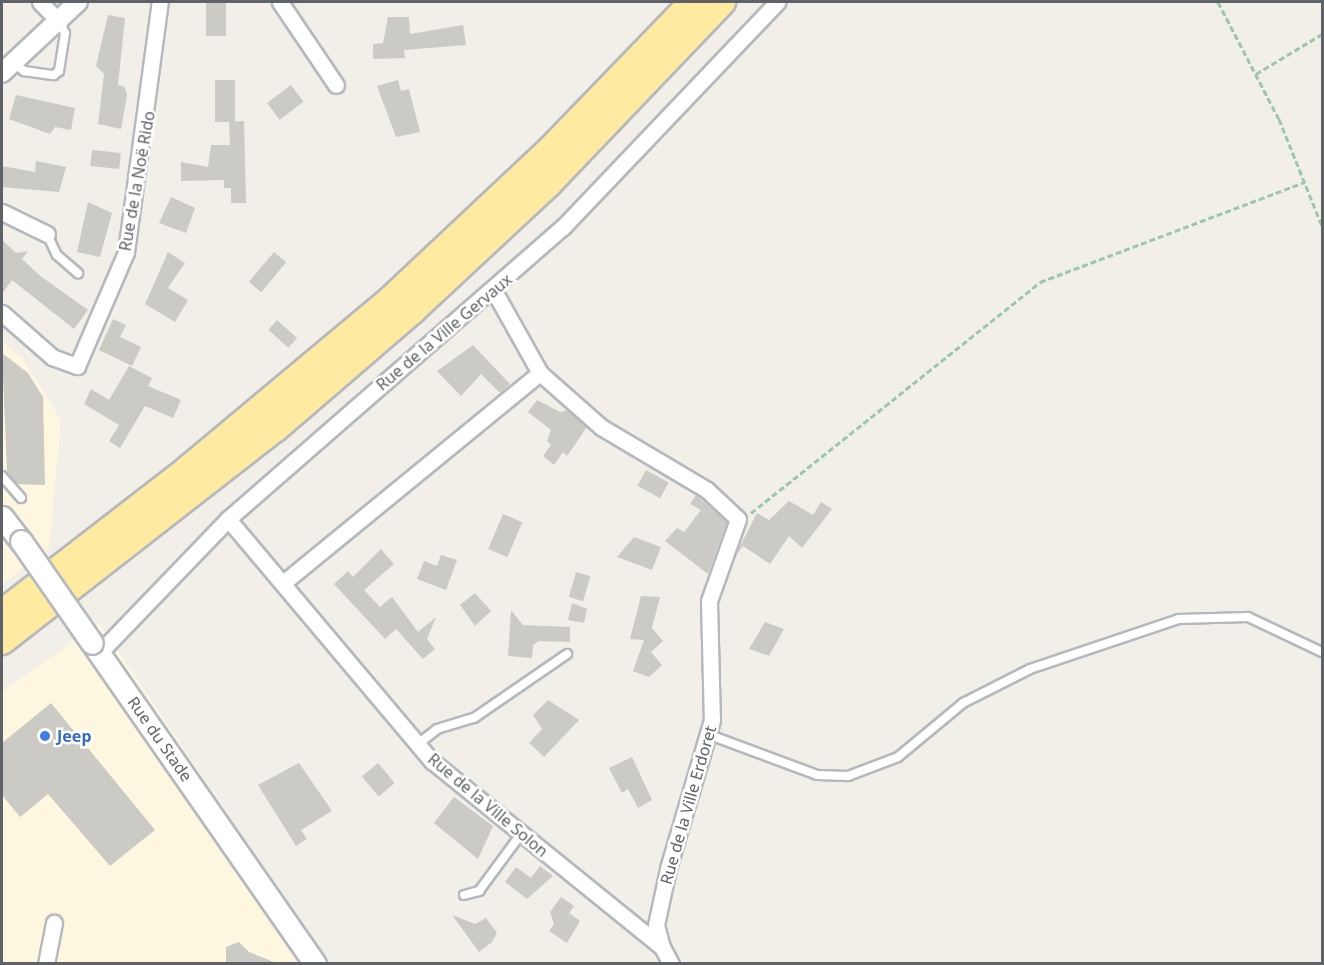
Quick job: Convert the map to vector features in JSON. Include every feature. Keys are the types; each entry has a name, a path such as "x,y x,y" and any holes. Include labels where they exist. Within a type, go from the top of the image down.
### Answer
{"highway":[{"path":"2,613 188,469 388,301 551,149 693,2"},
{"path":"2,641 267,435 413,310 548,184 722,2"}],"main road":[{"name":"Rue du Stade","path":"2,517 315,963"}],"street":[{"path":"40,2 59,22"},
{"path":"8,68 78,2"},
{"name":"Rue de la Noë Rido","path":"2,313 52,357 77,366 130,232 160,2"},
{"path":"280,2 336,85"},
{"name":"Rue de la Ville Gervaux","path":"96,648 228,519 494,291 622,167 777,2"},
{"path":"2,212 47,234"},
{"path":"494,291 540,373 601,427 706,490 738,519"},
{"path":"283,583 540,373"},
{"name":"Rue de la Ville Solon","path":"228,519 418,744 521,834 662,947 671,963"},
{"name":"Rue de la Ville Erdoret","path":"662,947 656,925 707,734 714,651 709,601 738,519"},
{"path":"46,963 54,923"}],"lane":[{"path":"8,68 54,75 59,71 65,33 59,22"},
{"path":"47,234 57,255 78,273"},
{"path":"2,476 21,498"},
{"path":"707,734 818,775 848,776 898,757 963,703 1030,669 1179,619 1248,617 1323,652"},
{"path":"418,744 437,729 474,718 567,654"},
{"path":"464,895 479,891 521,834"}],"path":[{"path":"1218,2 1256,74 1323,226"},
{"path":"1256,74 1323,34"},
{"path":"738,519 772,500 1040,282 1304,182"}],"shaded area":[{"path":"2,342 23,359 61,420 49,549 2,584"},
{"path":"99,623 328,963 2,963 2,692"}],"building":[{"path":"206,2 226,2 226,36 206,36"},
{"path":"108,15 125,18 118,85 125,87 127,96 121,129 98,124 104,74 96,66"},
{"path":"388,17 409,17 410,34 463,25 466,45 404,50 405,58 373,59 373,44 383,43"},
{"path":"215,80 235,80 235,122 215,122"},
{"path":"398,80 401,91 409,89 420,132 396,137 377,86"},
{"path":"291,85 304,102 280,120 267,103"},
{"path":"16,95 75,108 71,130 55,127 50,134 9,119"},
{"path":"244,121 246,203 231,203 231,188 224,188 224,180 181,181 181,162 208,167 211,145 230,145 229,122"},
{"path":"92,150 121,153 119,169 90,166"},
{"path":"36,161 66,167 59,192 2,187 2,166 35,172"},
{"path":"171,197 195,208 186,233 159,223"},
{"path":"88,202 112,213 100,257 77,252"},
{"path":"2,240 16,253 28,251 22,259 39,275 88,310 74,329 12,280 2,294"},
{"path":"168,252 185,263 168,288 188,300 175,322 145,304"},
{"path":"274,252 286,262 261,292 249,282"},
{"path":"113,319 126,325 120,337 141,347 132,366 99,350"},
{"path":"277,320 297,338 288,348 268,330"},
{"path":"473,345 510,384 500,393 481,374 461,396 437,371"},
{"path":"2,353 28,373 43,397 45,485 16,484 7,471"},
{"path":"129,366 152,378 148,386 181,400 173,418 145,406 120,448 109,441 119,425 84,404 91,389 109,400"},
{"path":"537,400 560,412 567,410 587,427 567,456 563,452 554,465 543,456 551,445 547,441 551,430 528,412"},
{"path":"646,470 669,483 660,498 637,486"},
{"path":"696,495 727,522 708,574 665,541 677,528 684,532 701,510 690,504"},
{"path":"789,501 813,515 821,502 832,509 802,548 789,536 770,564 743,546 734,558 757,513 769,520"},
{"path":"503,514 522,522 507,557 488,549"},
{"path":"634,537 661,547 652,570 617,557"},
{"path":"381,549 394,564 364,590 380,607 392,597 418,632 436,617 427,639 435,649 423,659 396,629 385,639 334,584 348,571 353,577"},
{"path":"441,555 457,560 446,590 417,579 424,561 437,566"},
{"path":"576,572 590,576 583,601 569,597"},
{"path":"475,593 491,611 475,626 460,605"},
{"path":"641,596 660,597 652,628 663,641 651,652 662,665 649,677 633,671 644,640 630,639"},
{"path":"572,603 587,609 584,623 568,620"},
{"path":"511,610 523,625 570,627 570,642 539,641 533,645 532,658 508,656"},
{"path":"765,622 784,629 769,656 749,649"},
{"path":"548,700 579,720 544,757 529,743 542,729 533,715"},
{"path":"51,703 155,830 110,866 48,794 20,817 2,795 2,743"},
{"path":"632,757 652,800 638,808 628,789 622,793 609,768"},
{"path":"299,763 332,811 301,830 307,839 296,846 258,785"},
{"path":"378,763 395,783 379,796 362,776"},
{"path":"454,797 493,826 478,859 434,823"},
{"path":"540,866 553,876 527,899 505,882 516,867 531,878"},
{"path":"561,897 574,906 569,913 580,921 567,943 549,931 554,924 550,912"},
{"path":"452,915 475,924 486,918 497,933 492,942 479,952"},
{"path":"239,942 249,952 276,963 226,963 226,947"}],"place":[{"name":"Jeep","path":"45,736"}]}
